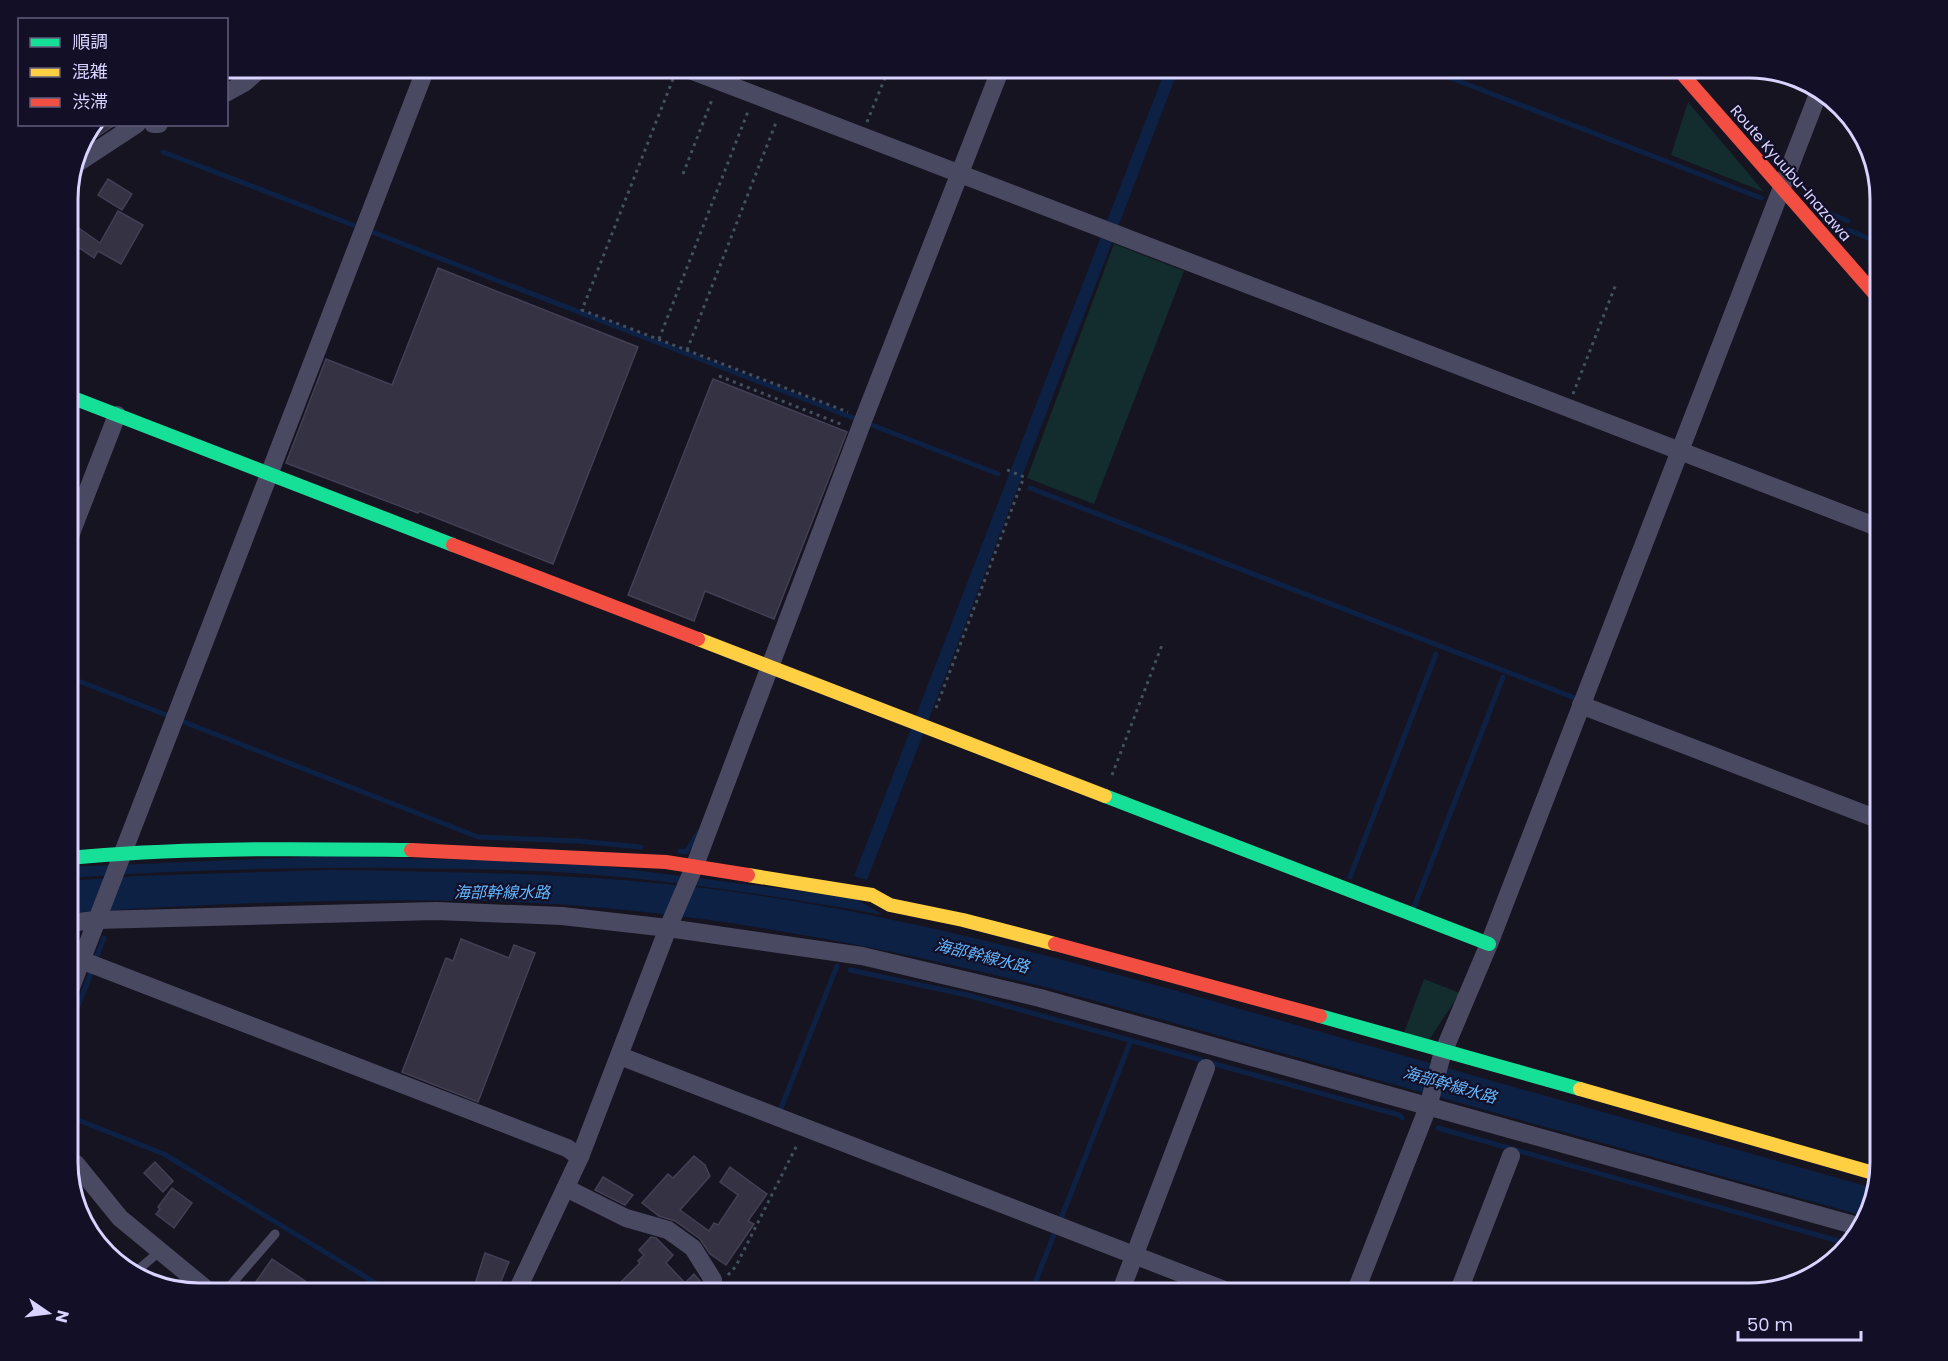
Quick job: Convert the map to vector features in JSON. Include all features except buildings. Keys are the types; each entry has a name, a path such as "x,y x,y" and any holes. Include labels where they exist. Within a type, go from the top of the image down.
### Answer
{"street":[{"path":"228,92 249,78"},
{"path":"78,968 422,78"},
{"path":"704,78 755,94 1870,524"},
{"path":"521,1283 580,1157 620,1056 668,928 694,867 861,424 997,78"},
{"name":"Route Kyuubu-Inazawa","path":"1686,78 1870,288"},
{"path":"1358,1283 1428,1107 1444,1053 1489,944 1816,98"},
{"path":"85,158 135,126"},
{"path":"78,400 1489,944"},
{"path":"78,515 117,416"},
{"path":"1581,705 1870,816"},
{"path":"78,858 250,849 446,850 666,862 872,895 890,905 963,920 1078,950 1869,1172"},
{"path":"78,921 98,916 436,911 562,916 668,928 873,958 1040,998 1853,1225"},
{"path":"81,960 556,1144 580,1157"},
{"path":"620,1056 1135,1256 1195,1283"},
{"path":"1124,1283 1206,1068"},
{"path":"1462,1283 1511,1156"},
{"path":"78,1166 120,1218 198,1283"},
{"path":"566,1188 626,1218 668,1230 693,1248 709,1283"}],"lane":[{"path":"233,1283 275,1234"},
{"path":"140,1268 159,1252"}],"path":[{"path":"677,78 582,310 687,350 861,424"},
{"path":"862,135 885,78"},
{"path":"683,174 719,81"},
{"path":"659,339 755,94"},
{"path":"687,350 783,105"},
{"path":"1568,408 1616,284"},
{"path":"719,376 861,424"},
{"path":"928,727 1024,477 1006,470"},
{"path":"1104,795 1162,645"},
{"path":"718,1283 736,1266 806,1128"}],"green space":[{"path":"1688,102 1764,192 1671,155"},
{"path":"1114,244 1184,271 1094,504 1027,478"},
{"path":"1424,979 1460,993 1429,1040 1404,1033"}],"water":[{"path":"1162,78 1175,78 867,880 854,876"},
{"path":"325,856 579,863 855,898 883,915 698,886 623,877 539,871 399,868 275,869 78,877 78,867"},
{"name":"海部幹線水路","path":"329,870 499,873 668,884 850,911 986,941 1120,975 1867,1186 1859,1215 1049,988 838,941 696,918 552,904 377,900 274,902 78,912 78,880 136,876"}],"waterway":[{"path":"1451,78 1761,198"},
{"path":"1740,113 1782,162"},
{"path":"163,152 353,225"},
{"path":"1797,179 1824,211 1848,221"},
{"path":"1848,230 1870,239"},
{"path":"372,232 856,419"},
{"path":"872,425 998,474"},
{"path":"1030,488 1575,698"},
{"path":"1350,877 1436,654"},
{"path":"1414,907 1503,677"},
{"path":"78,681 169,716"},
{"path":"184,722 478,837 578,841 641,847"},
{"path":"680,851 686,852 699,832"},
{"path":"96,958 104,938"},
{"path":"781,1108 837,966"},
{"path":"850,970 967,995 1201,1060"},
{"path":"78,1006 91,973"},
{"path":"1062,1216 1131,1040"},
{"path":"1215,1064 1399,1115 1402,1118"},
{"path":"78,1120 164,1154 376,1283"},
{"path":"1438,1128 1840,1242"},
{"path":"1035,1283 1055,1232"}],"traffic: fast":[{"path":"78,400 453,545"},
{"path":"1105,796 1489,944"},
{"path":"78,857 197,850 411,850"},
{"path":"1320,1016 1580,1089"}],"traffic: slow":[{"path":"698,639 1105,796"},
{"path":"748,875 872,895 890,905 963,920 1055,944"},
{"path":"1580,1089 1869,1172"}],"traffic: jam":[{"path":"1686,78 1870,289"},
{"path":"453,545 698,639"},
{"path":"411,850 666,862 748,875"},
{"path":"1055,944 1320,1016"}]}
